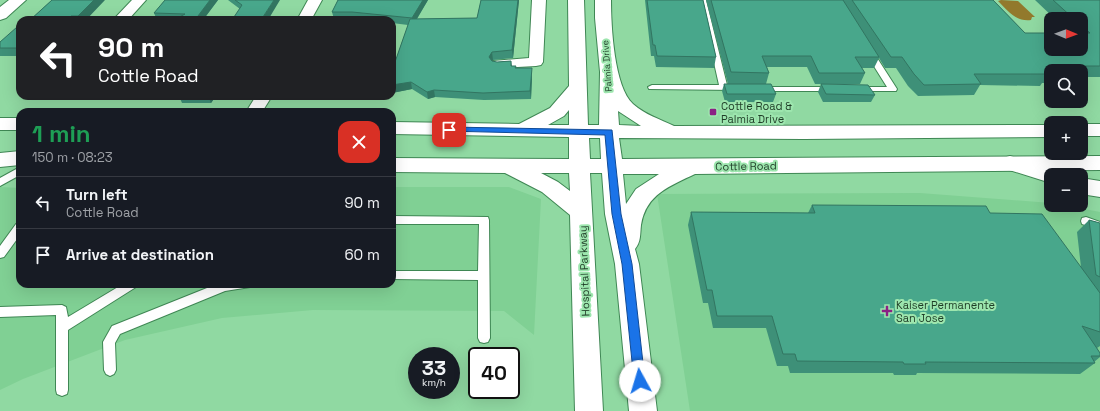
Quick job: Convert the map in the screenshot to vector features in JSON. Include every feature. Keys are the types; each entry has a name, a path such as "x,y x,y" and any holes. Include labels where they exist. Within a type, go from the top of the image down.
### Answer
{"main road":[{"path":"0,15 18,0"},
{"path":"576,0 580,132"},
{"name":"Palmia Drive","path":"604,0 603,18 609,72 609,132"},
{"path":"609,72 617,94 622,103 630,111 672,132"},
{"path":"521,131 557,112 579,86"},
{"path":"396,128 580,132 893,133 1044,131"},
{"path":"1088,130 1100,130"},
{"name":"Hospital Parkway","path":"580,132 589,411"},
{"path":"609,132 616,214 627,264 643,411"},
{"path":"0,155 16,157"},
{"path":"0,160 16,158"},
{"path":"1010,163 1044,174"},
{"name":"Cottle Road","path":"396,165 695,166 1100,163"},
{"path":"506,165 550,187 582,213"},
{"path":"627,264 629,226 632,212 640,198 651,187 695,166"},
{"path":"1088,187 1100,189"}],"street":[{"path":"124,16 139,0"},
{"path":"306,16 315,0"},
{"path":"498,64 536,62 539,0"}],"lane":[{"path":"703,0 724,88"},
{"path":"652,87 892,89 865,45"},
{"path":"0,183 16,173"},
{"path":"396,220 484,220 484,338"},
{"path":"1086,221 1100,226"},
{"path":"0,254 16,232"},
{"path":"396,275 484,276"},
{"path":"62,327 125,288"},
{"path":"110,370 109,342 116,330 219,288"},
{"path":"0,312 62,310 62,390"}],"shaded area":[{"path":"998,1 1018,1 1035,17 1032,17 1031,20 1017,18"},
{"path":"0,187 16,188 16,288 396,288 396,187 509,187 541,199 534,335 504,311 313,310 222,318 125,340 23,379 0,390"},
{"name":"Kaiser Permanente San Jose","path":"920,193 1044,202 1044,212 1088,212 1088,210 1100,212 1100,411 690,411 657,194"}],"building":[{"path":"52,0 94,0 78,16 34,16"},
{"path":"165,0 210,0 198,16 154,13"},
{"path":"235,0 274,0 264,16 235,16 242,5"},
{"path":"338,0 423,0 412,18 352,12 332,12"},
{"path":"481,0 518,0 512,50 492,52 489,57 492,61 497,62 511,61 511,66 516,66 515,68 532,68 530,91 483,93 434,90 427,92 411,82 396,84 396,59 410,19 477,18"},
{"path":"647,0 703,0 716,57 657,56 655,45 653,45"},
{"path":"711,0 843,0 879,57 855,57 865,73 819,73 811,56 762,56 769,73 731,72"},
{"path":"852,0 993,0 1025,33 1044,33 1044,56 1088,56 1088,33 1090,33 1088,31 1088,12 1066,12 1053,0 1100,0 1100,66 1088,66 1088,64 1044,64 1044,74 974,74 981,84 924,85 902,57 891,57"},
{"path":"16,28 16,48 0,48 0,42"},
{"path":"724,84 771,84 776,94 727,94"},
{"path":"821,84 868,85 875,95 826,94"},
{"path":"812,205 986,206 990,213 1042,214 1100,293 1100,332 1082,326 1100,353 1100,356 1091,356 1095,363 925,362 926,364 904,364 903,362 797,361 795,354 783,354 772,316 717,316 712,290 707,290 691,212 815,213"},
{"path":"1089,220 1100,223 1100,277 1096,275"}],"place":[{"name":"Cottle Road & Palmia Drive","path":"713,112"},
{"name":"Kaiser Permanente San Jose","path":"887,311"}],"route":[{"path":"449,130 609,132 616,214 627,264 640,381"}]}
